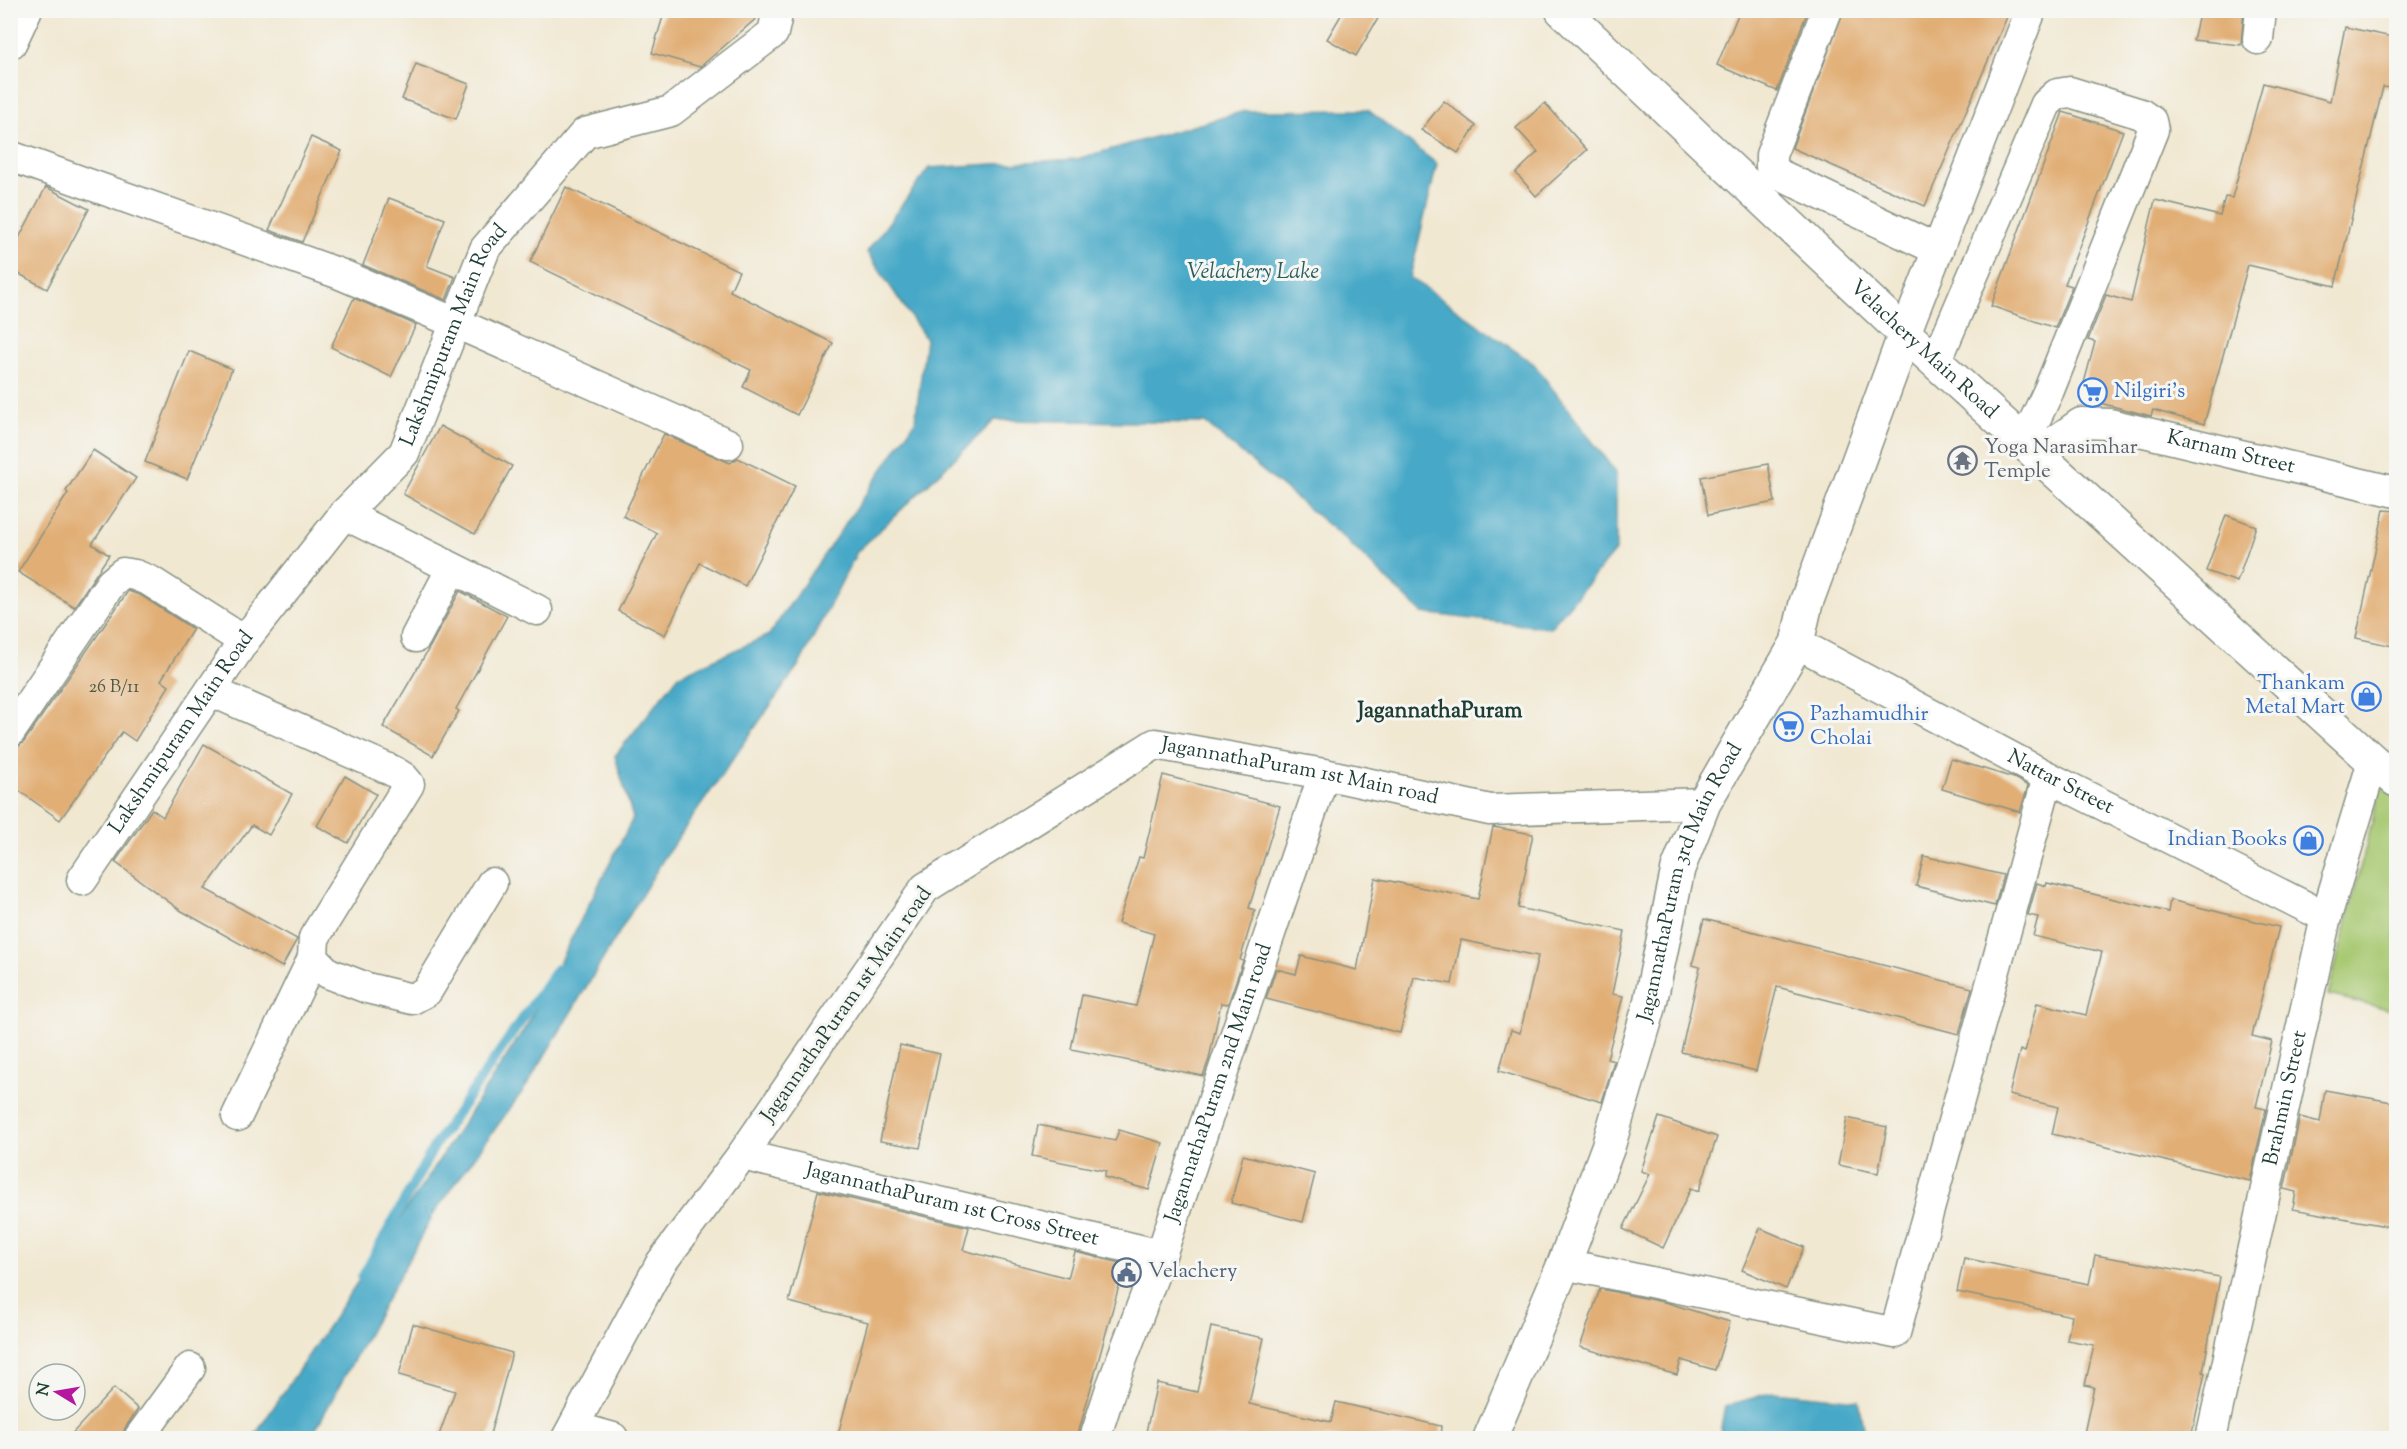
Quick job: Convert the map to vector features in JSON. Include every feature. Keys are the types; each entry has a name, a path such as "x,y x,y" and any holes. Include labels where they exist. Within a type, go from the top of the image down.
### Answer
{"street":[{"path":"10,42 26,10"},
{"name":"Lakshmipuram Main Road","path":"82,880 244,641 344,514 404,453 485,249 585,133 671,111 773,33 778,10"},
{"name":"Velachery Main Road","path":"1562,10 1905,334 2385,771"},
{"path":"1827,10 1771,154 1771,167 1776,173 1938,250"},
{"path":"1905,334 2031,10"},
{"path":"1936,362 2046,104 2057,94 2070,92 2141,114 2151,121 2153,130 2049,390 2031,449"},
{"path":"10,156 340,274 728,444"},
{"name":"JagannathaPuram 3rd Main Road","path":"1490,1438 1564,1264 1608,1147 1649,1008 1678,869 1704,802 1797,643 1806,603 1905,334"},
{"name":"Karnam Street","path":"2031,449 2081,423 2110,424 2397,492"},
{"path":"344,514 537,610"},
{"path":"416,637 452,568"},
{"path":"10,732 111,583 123,573 150,581 244,641"},
{"name":"Nattar Street","path":"1797,643 2048,777 2326,917"},
{"path":"211,691 393,771 409,784 314,938 313,958 237,1116"},
{"name":"JagannathaPuram 1st Main road","path":"571,1433 661,1263 742,1155 925,888 1155,744 1324,774 1490,810 1704,802"},
{"name":"Brahmin Street","path":"2211,1438 2326,917 2385,771"},
{"name":"JagannathaPuram 2nd Main road","path":"1095,1438 1111,1388 1161,1256 1324,774"},
{"path":"1564,1264 1896,1332 2048,777"},
{"path":"313,958 328,973 367,988 412,999 427,991 436,980 492,884"},
{"name":"JagannathaPuram 1st Cross Street","path":"742,1155 1161,1256"},
{"path":"139,1438 190,1368"},
{"path":"571,1433 613,1438"}],"green space":[{"path":"2382,783 2396,795 2396,1011 2328,995"}],"water":[{"name":"Velachery Lake","path":"1368,110 1437,164 1410,277 1534,364 1616,473 1616,550 1550,628 1422,613 1344,538 1205,423 995,420 857,552 800,663 664,858 527,1085 434,1213 311,1438 253,1438 527,1025 633,818 615,756 679,675 769,635 915,422 926,339 867,252 929,168 1077,159 1245,111"},
{"path":"1773,1392 1858,1400 1865,1438 1719,1438 1725,1406"}],"building":[{"path":"665,10 760,10 759,16 700,67 652,53"},
{"path":"1344,10 1383,10 1356,56 1327,39"},
{"path":"1740,10 1808,10 1777,91 1717,65"},
{"path":"1844,10 2010,10 1925,206 1792,148"},
{"path":"2200,10 2244,10 2241,45 2193,40"},
{"path":"2345,27 2397,38 2397,89 2383,87 2335,286 2248,265 2204,424 2153,410 2151,416 2080,398 2095,342 2088,340 2106,295 2131,302 2155,200 2220,216 2225,197 2232,198 2263,83 2330,101"},
{"path":"416,64 469,84 456,119 402,99"},
{"path":"1444,101 1476,126 1458,153 1421,130"},
{"path":"1545,103 1587,150 1536,196 1516,173 1538,152 1516,128"},
{"path":"2063,112 2123,131 2065,284 2072,286 2055,328 1991,306"},
{"path":"311,137 342,151 302,242 269,230"},
{"path":"46,187 89,209 47,289 10,269 10,255"},
{"path":"566,187 739,271 730,291 833,343 797,415 743,387 751,370 530,262"},
{"path":"389,198 445,219 427,266 455,277 446,300 363,265"},
{"path":"354,298 416,325 391,377 331,347"},
{"path":"189,351 232,369 187,479 145,462"},
{"path":"440,426 512,466 475,534 403,494"},
{"path":"664,434 730,463 738,458 795,486 745,586 700,563 665,635 618,611 657,533 623,516"},
{"path":"93,450 136,478 92,544 109,555 74,607 18,572"},
{"path":"1768,464 1775,502 1708,515 1701,477"},
{"path":"2384,510 2397,511 2397,647 2356,638"},
{"path":"2226,515 2256,526 2237,582 2206,571"},
{"path":"128,591 142,596 193,629 161,680 169,686 135,741 122,732 60,820 10,784 10,753 24,742"},
{"path":"460,591 507,616 456,709 459,711 433,756 383,727"},
{"path":"204,744 292,794 269,835 252,825 205,889 297,939 282,967 180,910 115,862 152,809 163,817"},
{"path":"1951,759 2014,778 2028,786 2020,812 1942,789"},
{"path":"1163,775 1280,806 1249,908 1255,910 1240,960 1243,961 1228,1004 1221,1003 1203,1076 1071,1049 1082,995 1136,1006 1154,934 1118,923 1139,857 1143,858"},
{"path":"345,776 376,794 348,843 317,826"},
{"path":"1493,827 1533,834 1518,908 1625,931 1612,994 1623,996 1607,1059 1614,1061 1602,1102 1499,1071 1511,1030 1520,1033 1538,956 1461,940 1452,984 1414,977 1400,1033 1266,999 1276,969 1296,974 1301,956 1357,970 1375,878 1478,899"},
{"path":"1924,856 2003,875 1995,906 1916,886"},
{"path":"2037,883 2046,886 2047,883 2168,912 2170,900 2279,927 2252,1036 2272,1041 2256,1107 2266,1109 2250,1181 2052,1134 2058,1107 2009,1095 2020,1050 2025,1052 2037,1003 2086,1015 2102,952 2033,936 2038,917 2028,915"},
{"path":"1704,919 1972,988 1959,1034 1777,987 1756,1071 1681,1052 1700,967 1692,965"},
{"path":"900,1045 940,1054 920,1148 880,1141"},
{"path":"2325,1090 2397,1103 2397,1228 2293,1209 2296,1192 2284,1189 2300,1117 2320,1122"},
{"path":"1659,1117 1717,1137 1699,1191 1691,1188 1663,1248 1623,1229 1650,1174 1641,1171"},
{"path":"1847,1118 1887,1127 1878,1173 1838,1165"},
{"path":"1038,1125 1115,1141 1119,1130 1163,1143 1149,1190 1104,1177 1106,1171 1032,1156"},
{"path":"1243,1155 1315,1174 1303,1222 1231,1203"},
{"path":"818,1191 969,1227 963,1250 1068,1278 1075,1252 1125,1264 1077,1438 837,1438 868,1322 789,1302"},
{"path":"1760,1228 1804,1247 1786,1289 1742,1270"},
{"path":"2095,1255 2220,1277 2203,1372 2205,1373 2191,1438 2083,1438 2094,1387 2085,1385 2094,1345 2067,1340 2072,1316 1957,1292 1964,1258 2089,1284"},
{"path":"1600,1289 1668,1303 1730,1322 1715,1370 1681,1360 1677,1375 1580,1347"},
{"path":"413,1324 512,1353 489,1438 438,1438 455,1391 399,1375"},
{"path":"1211,1327 1264,1338 1249,1404 1331,1422 1336,1402 1441,1426 1440,1438 1174,1438 1146,1432 1157,1383 1197,1392"},
{"path":"114,1388 138,1409 125,1428 122,1438 68,1438 83,1422 87,1422 87,1417"}],"waterway":[{"path":"362,1278 435,1145 557,969"}],"place":[{"name":"Nilgiri's","path":"2093,392"},
{"name":"Yoga Narasimhar Temple","path":"1963,460"},
{"name":"Thankam Metal Mart","path":"2366,696"},
{"name":"Pazhamudhir Cholai","path":"1789,727"},
{"name":"Indian Books","path":"2308,840"},
{"name":"Velachery","path":"1127,1272"}],"district":[{"name":"JagannathaPuram","path":"1440,712"}]}
